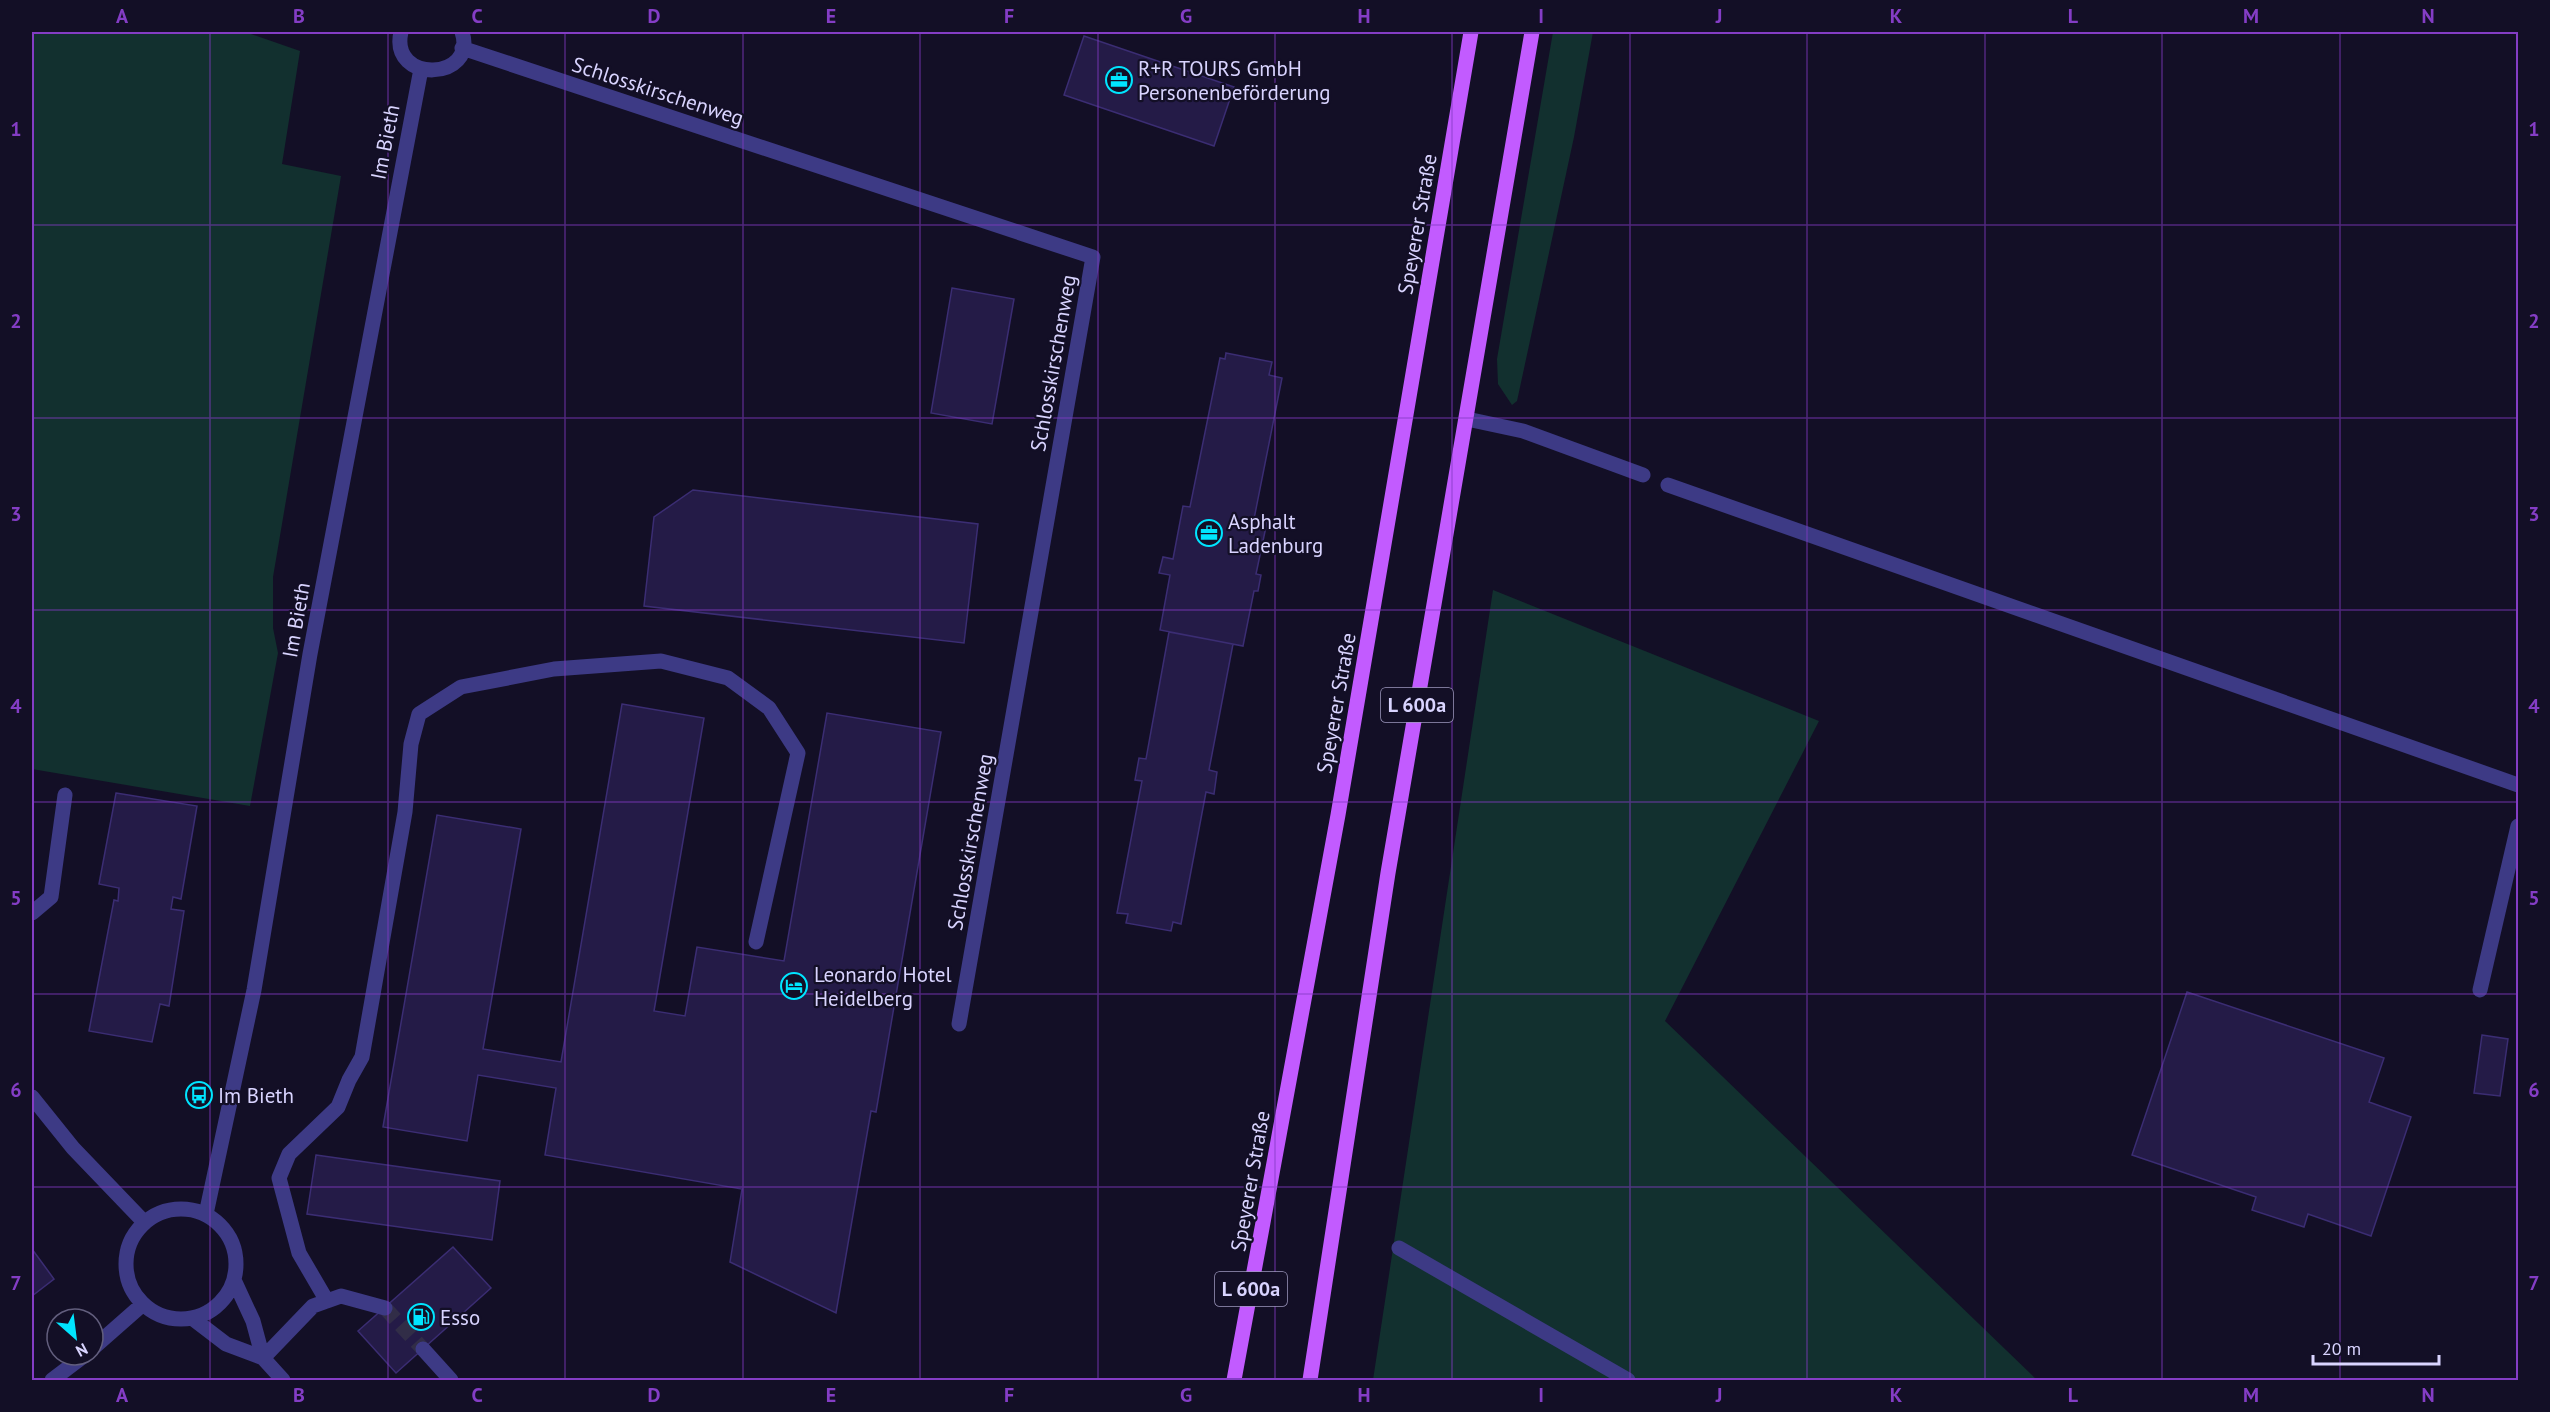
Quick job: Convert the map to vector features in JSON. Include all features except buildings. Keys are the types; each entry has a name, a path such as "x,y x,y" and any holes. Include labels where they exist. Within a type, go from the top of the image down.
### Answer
{"main road":[{"name":"Speyerer Straße","path":"1234,1380 1340,804 1471,32"},
{"name":"L 600a","path":"1310,1380 1388,873 1532,32"}],"street":[{"path":"397,32 401,49 409,62 421,69 437,72 455,62 462,48 464,39 462,32"},
{"name":"Schlosskirschenweg","path":"462,48 1093,257 959,1024"},
{"name":"Im Bieth","path":"206,1214 254,990 310,654 421,69"},
{"path":"1467,419 1523,431 1643,475"},
{"path":"1668,485 2518,785"},
{"path":"327,1301 299,1253 279,1179 289,1155 338,1107 362,1057 405,812 411,744 419,714 461,687 554,669 661,661 728,678 769,708 798,753 756,942"},
{"path":"32,913 51,897 65,795"},
{"path":"2480,990 2518,825"},
{"path":"32,1097 73,1148 144,1222"},
{"path":"167,1210 193,1210 206,1214 221,1226 232,1242 236,1261 234,1280 225,1297 210,1311 192,1318 174,1318 157,1314 143,1304 132,1289 126,1272 126,1254 133,1236 144,1222 167,1210"},
{"path":"1399,1248 1628,1380"},
{"path":"234,1280 253,1321 263,1358"},
{"path":"263,1358 313,1306 341,1296 385,1308"},
{"path":"105,1337 143,1304"},
{"path":"192,1318 226,1344 263,1358 283,1380"},
{"path":"423,1349 451,1380"},
{"path":"52,1380 69,1367"}],"green space":[{"path":"32,32 245,32 300,51 282,164 341,176 273,577 273,628 278,653 250,806 32,769"},
{"path":"1553,32 1593,32 1574,137 1517,401 1512,405 1498,384 1497,359"},
{"path":"1493,590 1819,721 1665,1021 2037,1380 1373,1380"}],"tunnel":[{"path":"385,1308 423,1349"}],"place":[{"name":"R+R TOURS GmbH Personenbeförderung","path":"1119,80"},
{"name":"Asphalt Ladenburg","path":"1209,533"},
{"name":"Leonardo Hotel Heidelberg","path":"794,986"},
{"name":"Im Bieth","path":"199,1095"},
{"name":"Esso","path":"421,1317"}]}
